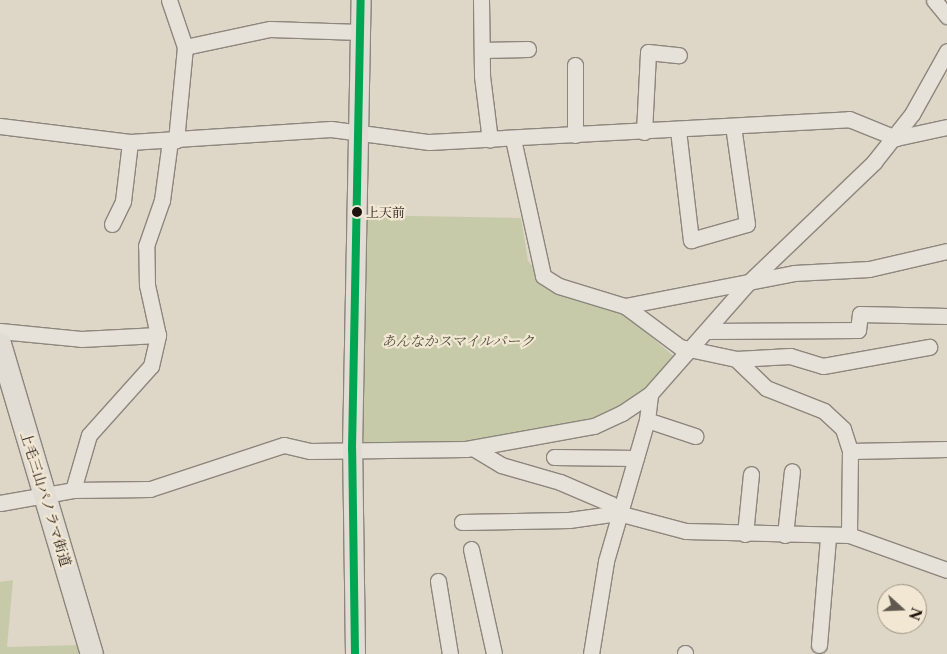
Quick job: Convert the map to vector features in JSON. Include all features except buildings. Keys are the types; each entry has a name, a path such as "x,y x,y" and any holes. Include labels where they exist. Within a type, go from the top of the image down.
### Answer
{"highway":[{"name":"上毛三山パノラマ街道","path":"0,344 92,654"}],"main road":[{"path":"355,654 352,449 356,131 361,0"}],"street":[{"path":"73,490 90,435 151,366 158,335 147,285 146,246 162,200 173,141 185,47 169,0"},
{"path":"481,0 482,50 490,140"},
{"path":"934,0 947,16"},
{"path":"185,47 270,29 360,32"},
{"path":"482,50 528,50"},
{"path":"0,503 46,497 73,490 150,489 284,445 310,451 473,448 594,426 650,394 748,284 896,138 947,51"},
{"path":"644,132 648,52 679,55"},
{"path":"574,135 575,65"},
{"path":"0,126 130,142 173,141 331,129 429,142 644,132 849,119 896,138 947,127"},
{"path":"678,130 691,240 747,224 733,126"},
{"path":"513,139 543,276 559,286 625,306 690,350 736,359 790,356 823,366 929,347"},
{"path":"112,224 123,201 130,142"},
{"path":"625,306 748,284 794,273 868,269 947,251"},
{"path":"707,331 858,330 860,314 947,316"},
{"path":"0,331 81,339 158,335"},
{"path":"736,359 766,388 824,412 843,429 850,451 849,535"},
{"path":"591,654 618,514 648,420 650,394"},
{"path":"648,420 695,436"},
{"path":"473,448 501,466 560,482 611,504 618,514"},
{"path":"850,451 947,449"},
{"path":"554,457 636,458"},
{"path":"785,535 792,471"},
{"path":"745,534 751,474"},
{"path":"462,522 569,520 618,514 660,528 745,534 828,537 849,535 947,570"},
{"path":"819,645 828,537"},
{"path":"471,549 494,654"},
{"path":"438,581 450,654"}],"green space":[{"name":"あんなかスマイルパーク","path":"359,215 521,218 528,261 553,290 624,314 676,358 646,389 607,415 446,446 357,445"},
{"path":"13,580 7,647 81,645 83,654 0,654 0,582"}],"transit line":[{"path":"355,654 352,449 361,0"}],"place":[{"name":"上天前","path":"357,212"}]}
